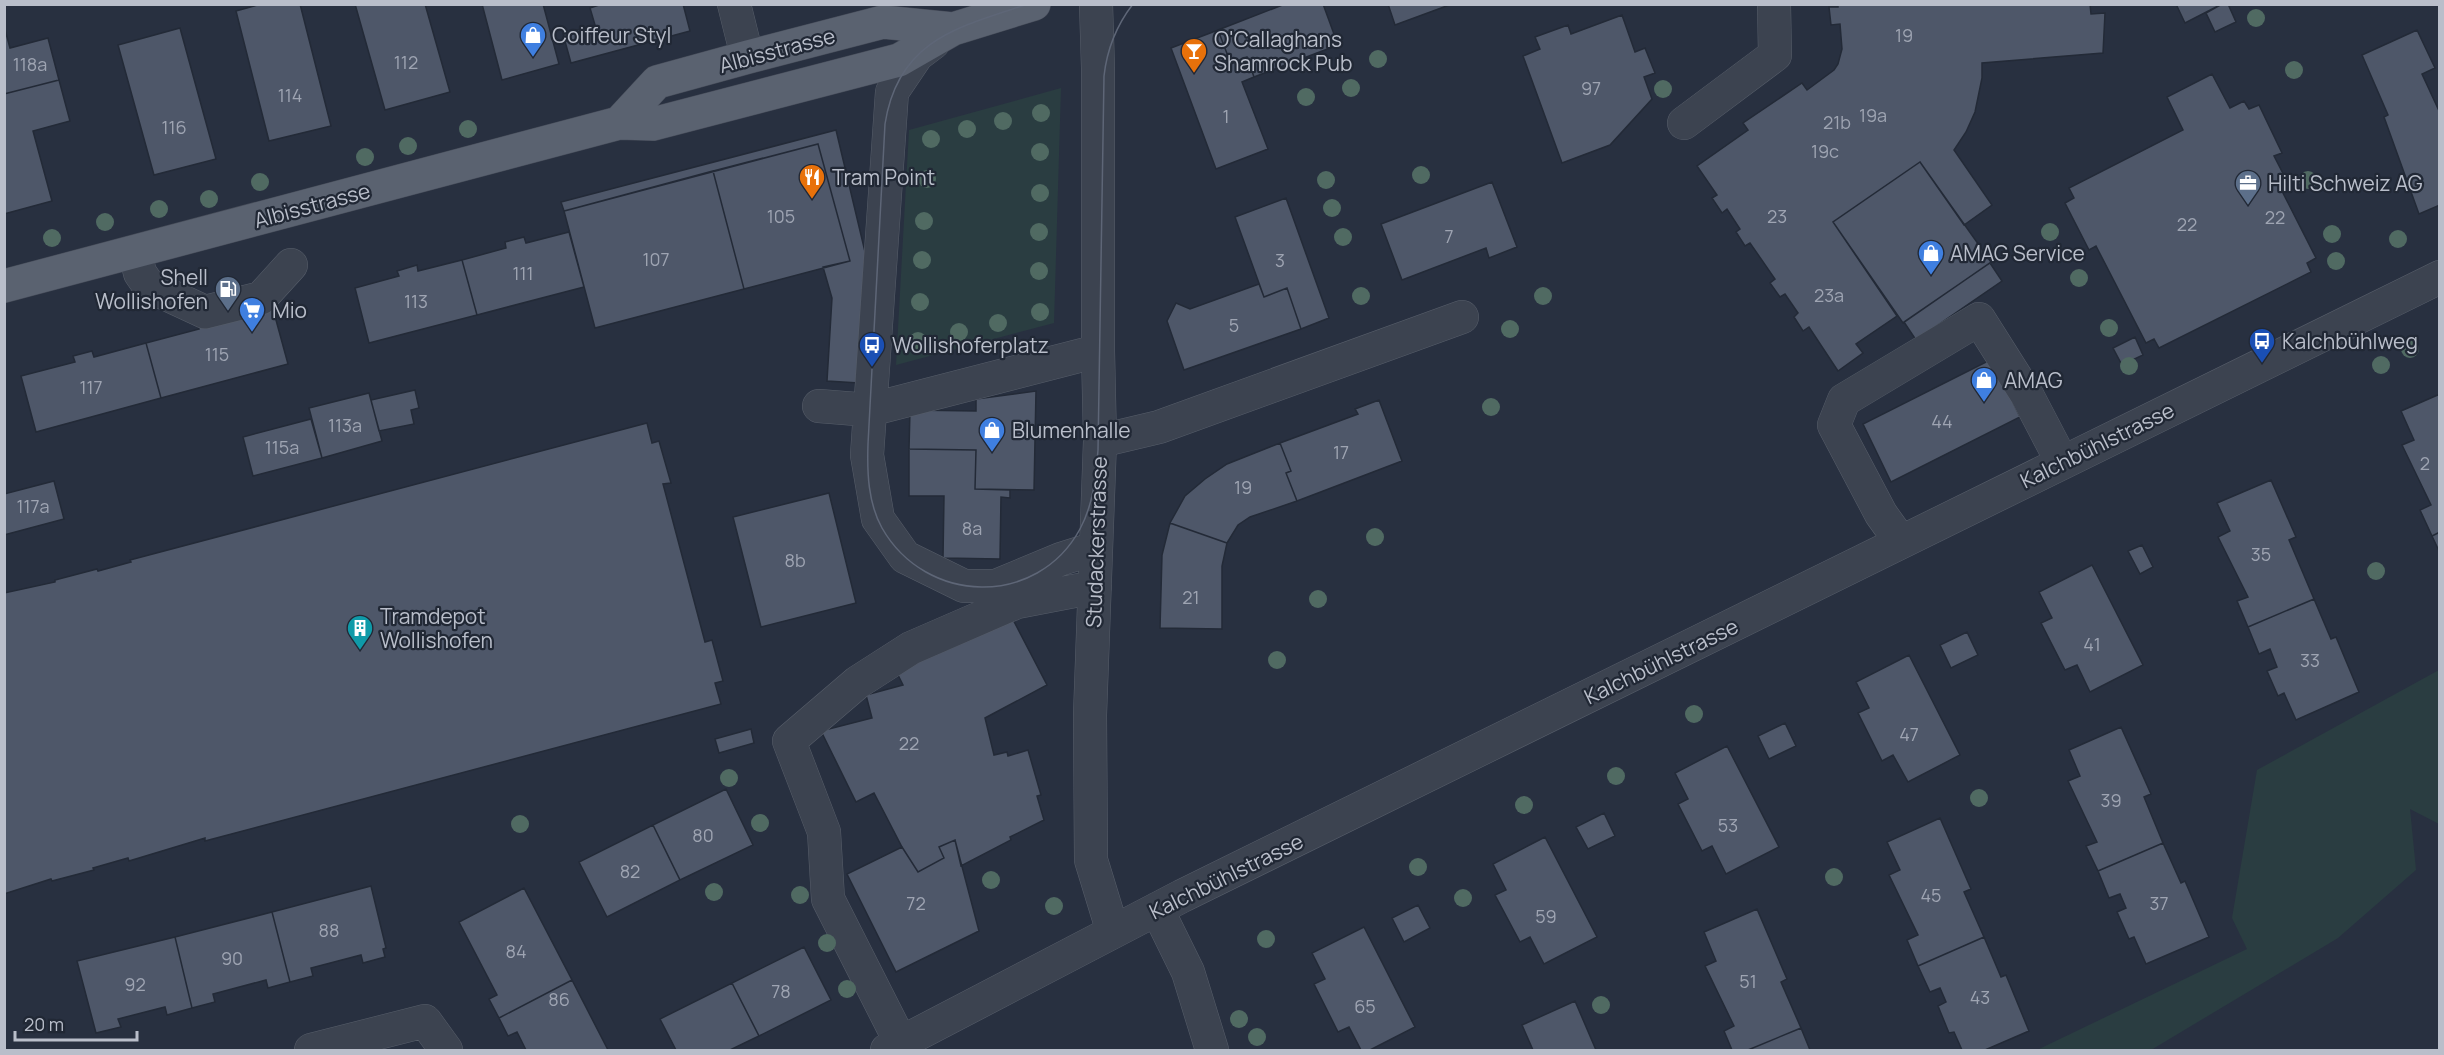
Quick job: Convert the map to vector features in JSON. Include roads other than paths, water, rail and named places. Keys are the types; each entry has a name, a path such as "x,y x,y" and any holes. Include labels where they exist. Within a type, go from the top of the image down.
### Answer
{"main road":[{"name":"Albisstrasse","path":"4,286 618,123 652,124 899,60 982,12 1034,4"},
{"name":"Albisstrasse","path":"618,123 657,82 883,22 953,29"}],"street":[{"path":"734,4 743,40"},
{"name":"Studackerstrasse","path":"1096,4 1100,441 1090,715 1091,860 1113,932"},
{"path":"1684,123 1775,55 1774,4"},
{"path":"953,29 917,55 892,92 867,455 878,519 905,557 964,586 996,586 1061,559 1096,548"},
{"path":"135,252 140,273 148,286 205,312 261,298 291,265"},
{"name":"Kalchbühlstrasse","path":"894,1047 1157,909 2439,277"},
{"path":"1100,441 1159,427 1462,317"},
{"path":"1901,542 1881,514 1834,425 1844,400 1979,319 2027,395 2062,462"},
{"path":"819,406 869,410 1098,351"},
{"path":"894,1047 828,900 824,832 789,741 858,682 911,648 1017,602 1095,586"},
{"path":"1157,909 1188,972 1212,1050"},
{"path":"311,1050 425,1021 446,1050"}],"tram line":[{"path":"1028,4 955,30 935,41 918,55 903,73 892,96 885,124 868,444 871,498 882,528 901,553 925,572 953,583 981,587 1010,584 1037,573 1061,555 1080,529 1091,501 1098,450 1104,76 1113,38 1133,4"}],"place":[{"name":"Coiffeur Styl","path":"533,58"},
{"name":"O'Callaghans Shamrock Pub","path":"1194,74"},
{"name":"Tram Point","path":"812,200"},
{"name":"Hilti Schweiz AG","path":"2248,206"},
{"name":"AMAG Service","path":"1931,276"},
{"name":"Shell Wollishofen","path":"228,312"},
{"name":"Mio","path":"252,333"},
{"name":"Kalchbühlweg","path":"2262,364"},
{"name":"Wollishoferplatz","path":"872,368"},
{"name":"AMAG","path":"1984,403"},
{"name":"Blumenhalle","path":"992,453"},
{"name":"Tramdepot Wollishofen","path":"360,651"}]}
